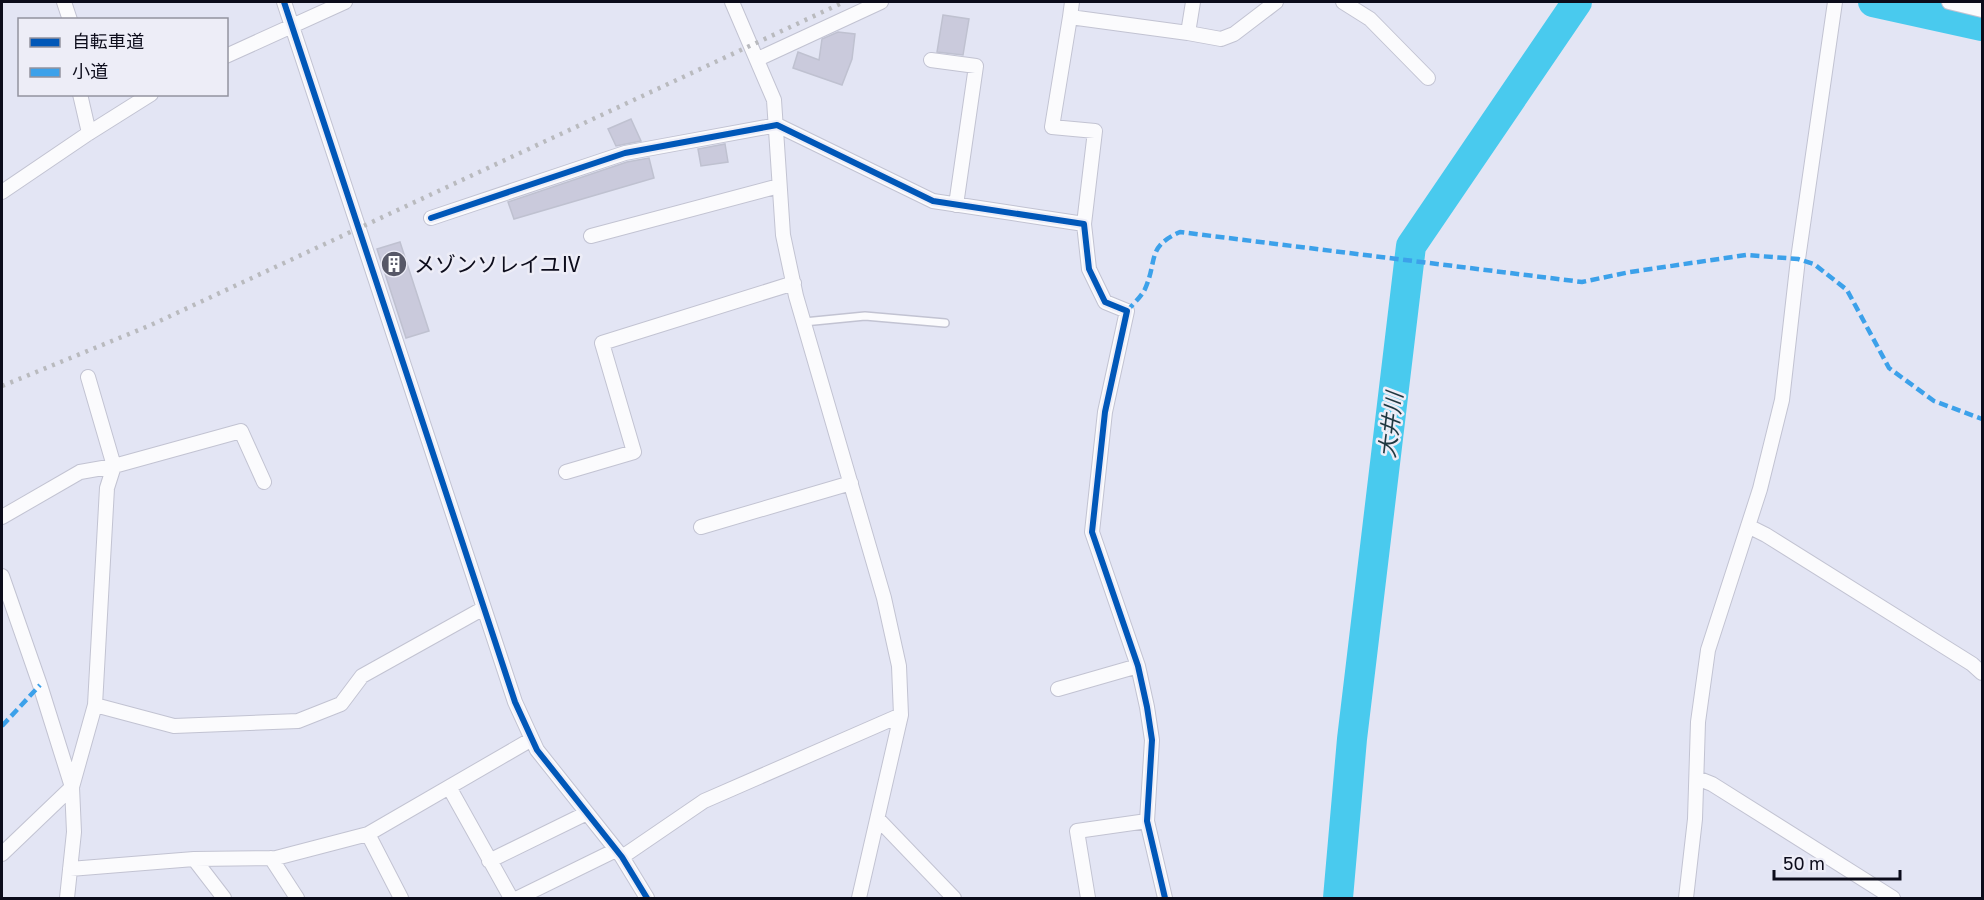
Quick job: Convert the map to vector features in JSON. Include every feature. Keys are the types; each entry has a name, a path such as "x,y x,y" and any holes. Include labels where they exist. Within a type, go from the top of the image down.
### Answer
{"street":[{"path":"64,2 69,18"},
{"path":"284,2 515,702 532,740 619,854 647,898"},
{"path":"228,55 345,2"},
{"path":"732,2 774,100 783,235 804,322 884,598 897,654 901,715 859,898"},
{"path":"758,59 881,2"},
{"path":"1072,2 1052,127 1095,131 1084,224 1089,269 1105,302 1127,311 1105,412 1092,532 1138,666 1152,740 1147,821 1165,898"},
{"path":"1188,33 1193,2"},
{"path":"1070,17 1221,39 1234,34 1276,2"},
{"path":"1343,2 1370,19 1428,78"},
{"path":"1686,898 1691,867 1698,722 1708,650 1748,526 1782,400 1798,259 1835,2"},
{"path":"1949,2 1983,10"},
{"path":"931,60 976,66 957,205"},
{"path":"80,96 89,133"},
{"path":"2,192 149,96"},
{"path":"430,218 626,153 777,125 933,201 1084,224"},
{"path":"591,236 779,186"},
{"path":"566,472 634,452 602,343 794,283"},
{"path":"2,854 72,787 95,705 107,488 114,466 88,377"},
{"path":"2,517 80,472 114,466 241,431 264,483"},
{"path":"701,527 851,483"},
{"path":"1748,526 1943,645 1983,673"},
{"path":"2,576 72,787 74,832 67,898"},
{"path":"95,705 174,726 298,721 340,704 362,676 484,608"},
{"path":"1058,689 1138,666"},
{"path":"518,898 619,854 704,801 901,715"},
{"path":"70,869 195,859 271,858 368,834 532,740"},
{"path":"1696,778 1712,784 1893,898"},
{"path":"448,788 510,898"},
{"path":"489,861 587,813"},
{"path":"878,819 954,898"},
{"path":"1088,898 1077,831 1147,821"},
{"path":"368,834 401,898"},
{"path":"271,858 297,898"},
{"path":"195,859 224,898"}],"lane":[{"path":"804,322 865,316 945,323"}],"building":[{"path":"943,15 969,19 963,55 937,52"},
{"path":"838,32 855,34 852,59 842,85 793,68 798,52 819,60 822,39"},
{"path":"631,119 641,141 616,146 608,129"},
{"path":"725,144 728,162 701,166 698,149"},
{"path":"649,158 654,178 514,219 508,202 627,162"},
{"path":"400,242 429,331 406,338 377,249"}],"waterway":[{"name":"大井川","path":"1338,898 1352,739 1411,246 1577,2"},
{"name":"大井川","path":"1873,2 1982,26"}],"railway":[{"path":"2,386 151,325 844,2"}],"marked path":[{"path":"1127,311 1145,289 1157,249 1162,243 1180,232 1582,282 1630,272 1746,255 1798,259 1814,264 1847,290 1889,368 1934,401 1982,419"},
{"path":"2,726 40,685"}],"cycle path":[{"path":"284,2 515,702 537,750 622,857 647,898"},
{"path":"431,218 625,153 777,125 933,201 1084,224 1089,269 1105,302 1127,311 1105,412 1092,532 1138,666 1147,707 1152,740 1147,821 1165,898"}],"place":[{"name":"メゾンソレイユⅣ","path":"394,264"}]}
